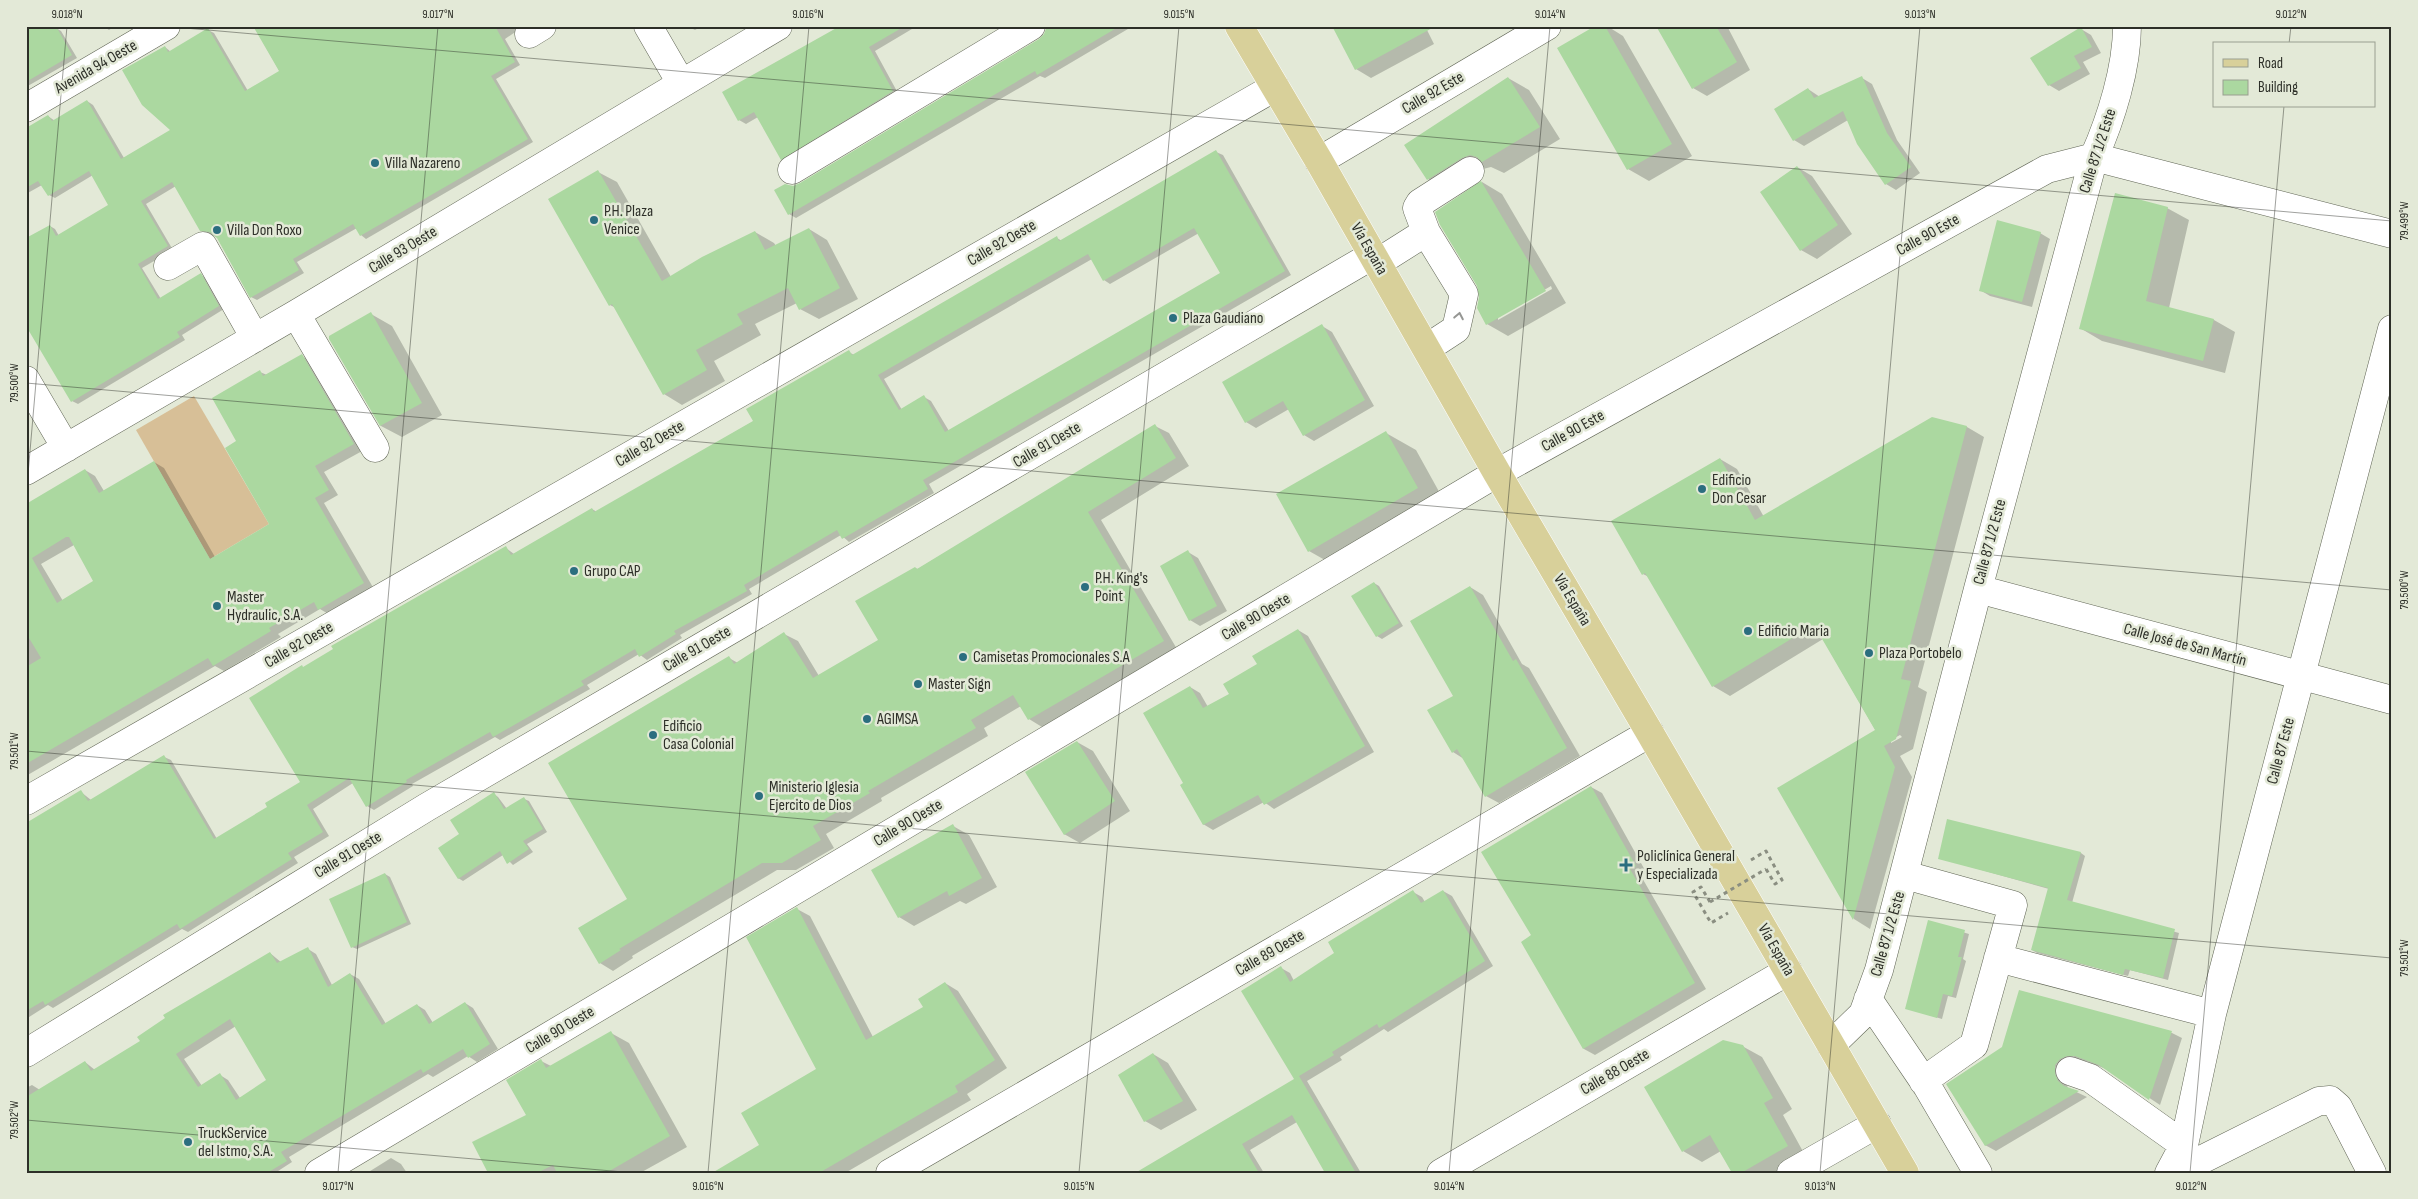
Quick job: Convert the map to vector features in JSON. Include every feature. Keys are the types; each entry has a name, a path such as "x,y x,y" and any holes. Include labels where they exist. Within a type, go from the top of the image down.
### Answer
{"main road":[{"name":"Vía España","path":"1240,26 1427,348 1497,474 1877,1124 1902,1172"}],"street":[{"name":"Avenida 94 Oeste","path":"26,108 166,26"},
{"path":"648,26 681,83"},
{"name":"Calle 93 Oeste","path":"26,471 296,314 778,26"},
{"path":"792,170 1031,26"},
{"name":"Calle 92 Este","path":"1319,161 1547,26"},
{"name":"Calle 87 1/2 Este","path":"1831,1045 1864,1014 1880,970 1978,589 2094,157 2104,133 2115,96 2124,54 2127,26"},
{"name":"Calle 92 Oeste","path":"26,801 1275,87"},
{"name":"Calle 90 Este","path":"1497,474 2047,169 2094,157 2392,234"},
{"path":"1427,348 1456,329 1464,294 1426,232 1417,208 1420,203 1470,171"},
{"name":"Calle 91 Oeste","path":"26,1052 427,807 1375,259 1426,232"},
{"path":"168,266 203,246 255,338"},
{"path":"296,314 375,448"},
{"name":"Calle 87 Este","path":"2169,1173 2184,1145 2212,1014 2392,329"},
{"path":"26,380 66,448"},
{"name":"Calle 90 Oeste","path":"319,1173 1497,474"},
{"name":"Calle José de San Martín","path":"1978,589 2392,700"},
{"name":"Calle 89 Oeste","path":"890,1173 1650,733"},
{"path":"1904,875 2013,906 1974,1045 1923,1081"},
{"path":"1998,958 2212,1014"},
{"name":"Calle 88 Oeste","path":"1441,1173 1788,971"},
{"path":"1868,999 1923,1081 1978,1173"},
{"path":"2070,1071 2090,1078 2184,1145"},
{"path":"2174,1173 2319,1101 2330,1100 2338,1107 2372,1173"},
{"path":"1791,1173 1877,1124"}],"path":[{"path":"1711,923 1692,892 1701,887 1710,902 1766,869 1776,884 1782,880 1766,851"}],"shaded area":[{"path":"194,396 269,524 210,559 136,430"}],"building":[{"path":"26,26 56,26 72,55 26,82"},
{"path":"253,26 495,26 515,62 491,76 528,139 360,236 353,224 293,259 299,270 250,298 217,238 210,232 200,231 172,182 141,201 168,246 138,264 158,299 201,273 219,306 177,332 180,337 71,402 26,326 26,238 50,225 56,236 108,205 89,171 48,196 38,181 26,188 26,128 48,115 52,121 87,100 121,159 170,130 142,105 122,70 165,46 168,52 208,28 245,91 279,71"},
{"path":"840,26 905,26 869,47 893,91 781,160 754,112 738,121 722,92"},
{"path":"1047,26 1120,26 1037,75 1035,71 788,215 774,190 785,184 793,186 800,183 1039,39 1044,34"},
{"path":"1332,26 1436,26 1355,70"},
{"path":"1595,26 1605,26 1672,144 1627,170 1557,48"},
{"path":"1656,26 1716,26 1737,62 1692,89"},
{"path":"2081,27 2092,47 2074,56 2081,68 2048,86 2030,58"},
{"path":"1862,76 1887,133 1911,167 1885,185 1857,144 1843,111 1793,141 1774,109 1808,88 1814,98"},
{"path":"1508,77 1540,127 1482,162 1477,157 1470,155 1427,180 1404,145"},
{"path":"1216,150 1285,271 923,480 928,489 842,539 837,530 744,585 747,591 674,631 676,634 639,657 635,649 581,681 584,685 493,737 490,732 406,780 407,782 366,807 349,778 307,805 323,832 288,853 292,859 180,929 177,924 45,1005 43,1001 26,1011 26,823 81,790 88,801 164,755 214,839 267,807 265,803 300,782 249,698 302,665 303,667 333,649 331,646 506,546 511,555 592,508 594,512 753,421 746,409 849,350 852,355 1057,236 1059,241","holes":["1194,228 1220,273 945,432 924,395 899,410 878,375 1088,254 1103,281"]},
{"path":"1797,166 1838,225 1800,251 1760,192"},
{"path":"598,170 662,281 702,257 755,231 765,250 809,228 840,288 799,310 788,288 737,314 743,324 696,350 707,370 663,395 612,304 609,306 548,199"},
{"path":"1481,181 1546,291 1486,325 1477,308 1479,297 1477,286 1440,225 1435,212"},
{"path":"2115,193 2168,207 2146,301 2214,319 2203,361 2079,329"},
{"path":"1997,220 2041,232 2022,302 1979,291"},
{"path":"371,312 422,403 380,426 329,339 329,336"},
{"path":"1322,324 1365,400 1303,436 1283,401 1245,423 1222,382"},
{"path":"302,354 354,444 315,466 329,490 315,498 364,583 318,610 314,602 269,628 271,631 213,666 208,658 26,764 26,667 41,658 26,633 26,504 85,469 99,493 154,461 210,559 269,524 225,448 236,441 212,398 260,370 263,376","holes":["69,537 93,581 57,603 32,558"]},
{"name":"Plaza Portobelo","path":"1932,417 1967,426 1901,679 1911,681 1896,739 1884,746 1895,767 1853,920 1777,788 1875,730 1814,625 1712,687 1645,573 1642,575 1611,521 1720,458 1755,520"},
{"path":"1155,424 1176,458 1088,512 1164,641 1028,720 1013,695 971,720 976,728 868,791 870,793 813,826 821,840 782,863 762,863 619,949 621,950 599,964 578,928 627,899 548,763 729,656 734,664 784,632 813,678 878,640 855,601 915,567 917,569"},
{"path":"1386,431 1418,488 1308,552 1276,494"},
{"path":"1188,550 1217,606 1189,621 1160,566"},
{"path":"1374,582 1399,623 1376,637 1351,596"},
{"path":"1470,586 1513,661 1516,659 1567,748 1485,797 1457,749 1452,753 1427,710 1453,696 1410,621"},
{"path":"1298,629 1365,746 1264,805 1258,795 1203,825 1180,785 1183,783 1143,713 1190,686 1203,708 1229,694 1223,684 1257,664 1252,656"},
{"path":"1077,741 1115,801 1064,835 1025,772"},
{"path":"1591,786 1636,866 1630,869 1695,983 1583,1049 1521,942 1531,935 1481,852"},
{"path":"494,792 504,809 524,797 543,829 523,841 529,849 507,864 500,851 458,879 438,848 459,834 450,820"},
{"path":"1947,819 2081,852 2067,900 2175,929 2163,978 2125,969 2123,975 2031,950 2048,888 1938,859"},
{"path":"953,824 982,878 949,896 947,891 898,918 871,870"},
{"path":"385,873 407,922 351,948 329,899"},
{"path":"1413,890 1421,903 1443,890 1485,961 1379,1028 1377,1024 1332,1052 1334,1055 1299,1076 1356,1173 1325,1173 1292,1115 1242,1144 1259,1173 1135,1173 1294,1079 1241,991 1281,966 1290,982 1334,953 1328,942"},
{"path":"797,907 866,1040 923,1007 918,999 945,982 995,1060 955,1086 958,1092 819,1173 712,1173 759,1145 741,1113 816,1069 746,937"},
{"path":"1928,920 1965,930 1958,957 1962,957 1952,996 1943,994 1937,1018 1905,1009"},
{"path":"308,947 328,987 350,973 382,1025 417,1004 429,1024 465,1002 490,1044 468,1058 463,1049 423,1073 421,1069 281,1152 287,1161 267,1173 26,1173 26,1097 85,1061 91,1071 140,1041 137,1037 165,1018 163,1015 270,952 277,963","holes":["230,1019 266,1080 236,1100 220,1073 198,1087 176,1054"]},
{"path":"2019,990 2172,1031 2149,1100 2099,1065 2075,1056 2067,1056 2060,1059 2055,1065 2055,1074 2058,1081 2064,1086 2079,1091 1985,1146 1946,1084 2002,1047"},
{"path":"611,1031 670,1136 606,1173 557,1173 553,1165 537,1173 488,1173 472,1142 526,1115 506,1080 541,1059 546,1068"},
{"path":"1723,1040 1743,1045 1773,1098 1764,1103 1788,1146 1741,1173 1732,1173 1710,1135 1682,1152 1644,1087"},
{"path":"1153,1053 1183,1101 1144,1122 1118,1075"}],"place":[{"name":"Villa Nazareno","path":"375,163"},
{"name":"P.H. Plaza Venice","path":"594,220"},
{"name":"Villa Don Roxo","path":"217,230"},
{"name":"Plaza Gaudiano","path":"1173,318"},
{"name":"Edificio Don Cesar","path":"1702,489"},
{"name":"Grupo CAP","path":"574,571"},
{"name":"P.H. King's Point","path":"1085,587"},
{"name":"Master Hydraulic, S.A.","path":"217,606"},
{"name":"Edificio Maria","path":"1748,631"},
{"name":"Plaza Portobelo","path":"1869,653"},
{"name":"Camisetas Promocionales S.A","path":"963,657"},
{"name":"Master Sign","path":"918,684"},
{"name":"AGIMSA","path":"867,719"},
{"name":"Edificio Casa Colonial","path":"653,735"},
{"name":"Ministerio Iglesia Ejercito de Dios","path":"759,796"},
{"name":"Policlínica General y Especializada","path":"1626,865"},
{"name":"TruckService del Istmo, S.A.","path":"188,1142"}]}
